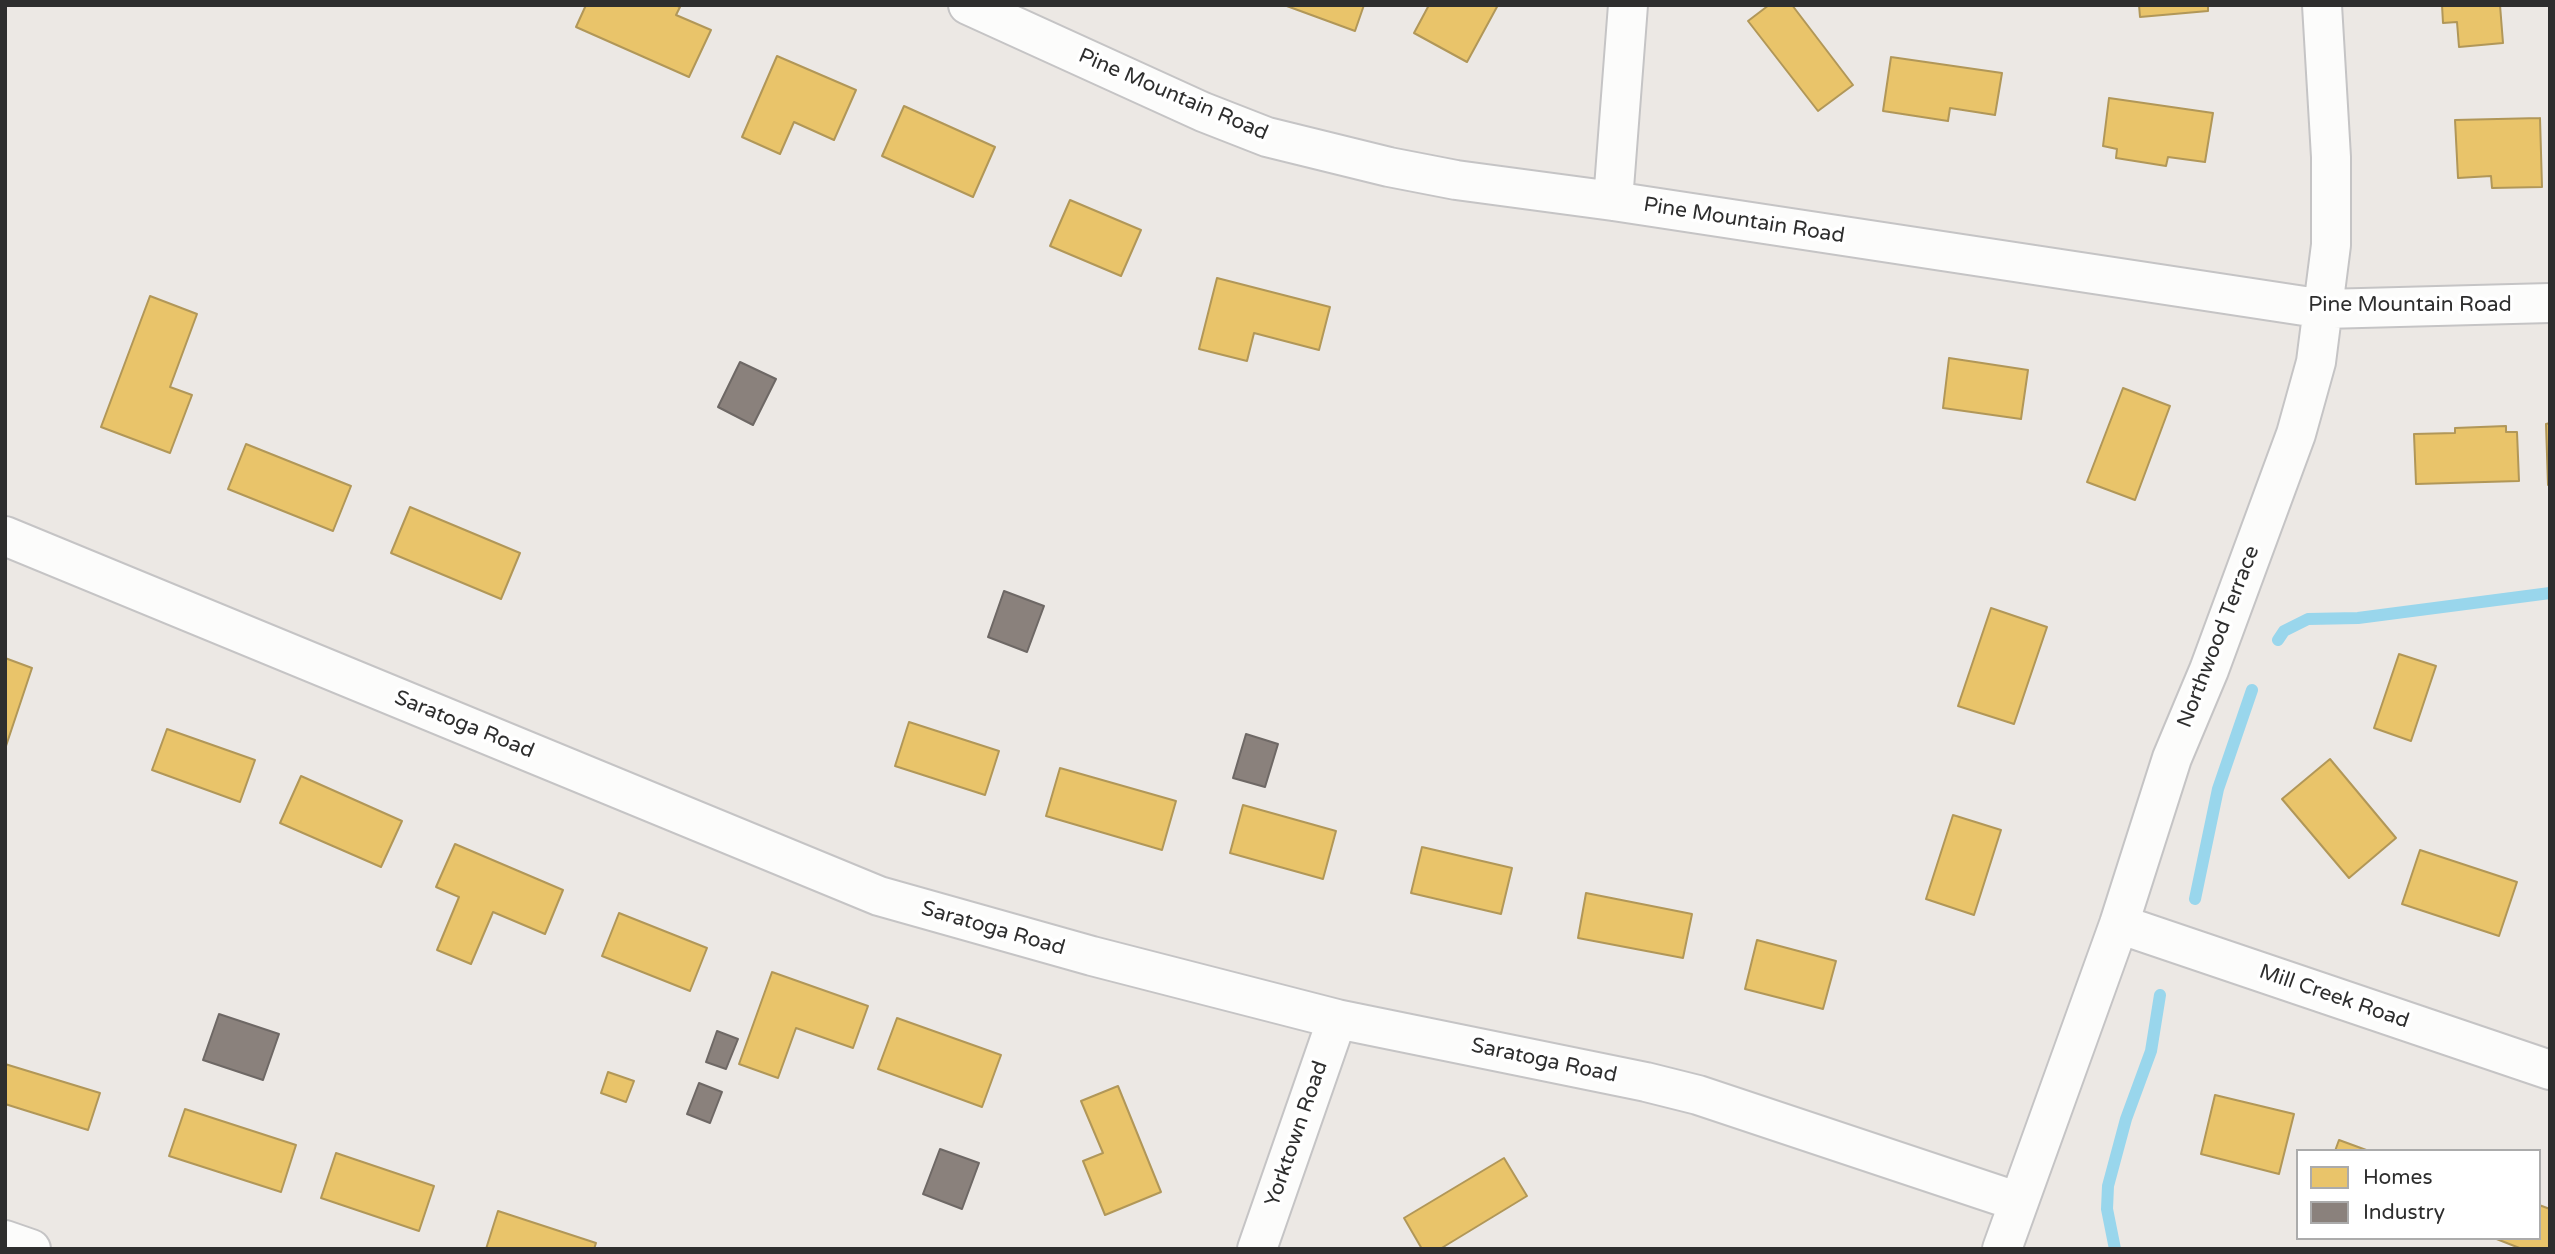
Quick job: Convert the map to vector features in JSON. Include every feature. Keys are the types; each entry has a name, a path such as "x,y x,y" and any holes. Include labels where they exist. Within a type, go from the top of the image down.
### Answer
{"street":[{"name":"Pine Mountain Road","path":"968,5 1203,112 1267,137 1389,167 1456,180 1614,201 2324,309 2550,303"},
{"path":"1614,201 1628,5"},
{"name":"Northwood Terrace","path":"2002,1249 2119,924 2172,758 2209,670 2296,434 2316,362 2331,245 2331,157 2322,5"},
{"name":"Saratoga Road","path":"5,536 879,896 1091,956 1337,1019 1698,1095 2019,1202"},
{"name":"Mill Creek Road","path":"2119,924 2550,1070"},
{"name":"Yorktown Road","path":"1256,1249 1337,1019"},
{"path":"5,1240 31,1249"}],"building: Homes":[{"path":"586,5 675,5 680,7 676,15 711,30 689,77 576,27"},
{"path":"1284,5 1364,5 1355,31"},
{"path":"1429,5 1498,5 1467,62 1414,33"},
{"path":"1769,5 1792,5 1853,85 1818,111 1748,21"},
{"path":"2139,5 2208,5 2208,11 2140,17"},
{"path":"2442,5 2500,5 2503,43 2459,47 2457,22 2443,23"},
{"path":"777,56 856,90 834,140 794,122 780,154 742,137"},
{"path":"1891,57 2002,73 1995,115 1950,108 1948,121 1883,111"},
{"path":"2109,98 2213,113 2205,162 2168,157 2166,166 2116,158 2117,149 2103,146"},
{"path":"904,106 995,147 973,197 882,156"},
{"path":"2540,118 2542,187 2492,188 2491,176 2458,178 2455,120"},
{"path":"1070,200 1141,230 1121,276 1050,246"},
{"path":"1217,278 1330,307 1319,350 1254,333 1247,361 1199,349"},
{"path":"150,296 197,314 170,387 192,395 170,453 101,427"},
{"path":"1949,358 2028,370 2021,419 1943,408"},
{"path":"2123,388 2170,406 2135,500 2087,482"},
{"path":"2550,423 2550,485 2548,485 2546,424"},
{"path":"2506,426 2506,432 2517,432 2519,481 2416,484 2414,434 2455,433 2455,428"},
{"path":"246,444 351,486 333,531 228,489"},
{"path":"410,507 520,553 501,599 391,553"},
{"path":"1991,608 2047,627 2014,724 1958,706"},
{"path":"2399,654 2436,666 2411,741 2374,728"},
{"path":"5,658 32,668 5,749"},
{"path":"909,722 999,751 985,795 895,766"},
{"path":"167,729 255,760 240,802 152,770"},
{"path":"2330,759 2396,838 2349,878 2282,799"},
{"path":"1060,768 1176,801 1162,850 1046,816"},
{"path":"301,776 402,821 381,867 280,823"},
{"path":"1243,805 1336,831 1323,879 1230,853"},
{"path":"1953,815 2001,830 1974,915 1926,899"},
{"path":"455,844 563,890 545,934 493,912 471,964 437,950 459,897 436,887"},
{"path":"1422,847 1512,868 1501,914 1411,893"},
{"path":"2420,850 2517,882 2499,936 2402,904"},
{"path":"1586,893 1692,914 1683,958 1578,938"},
{"path":"619,913 707,948 690,991 602,956"},
{"path":"1757,940 1836,961 1823,1009 1745,989"},
{"path":"772,972 868,1006 853,1048 796,1028 778,1078 739,1064"},
{"path":"897,1018 1001,1055 982,1107 878,1069"},
{"path":"5,1064 100,1093 88,1130 5,1104"},
{"path":"608,1072 634,1081 626,1102 601,1093"},
{"path":"1118,1086 1161,1192 1105,1215 1083,1161 1103,1153 1081,1101"},
{"path":"2215,1095 2294,1114 2279,1174 2201,1154"},
{"path":"185,1109 296,1145 281,1192 169,1156"},
{"path":"2339,1140 2364,1149 2336,1149"},
{"path":"336,1153 434,1186 419,1231 321,1198"},
{"path":"1504,1158 1527,1196 1440,1249 1422,1249 1404,1218"},
{"path":"2541,1206 2550,1209 2550,1249 2522,1249 2499,1240 2541,1240"},
{"path":"498,1211 596,1243 594,1249 486,1249"}],"building: Industry":[{"path":"740,362 776,379 753,425 718,407"},
{"path":"1004,591 1044,606 1027,652 988,637"},
{"path":"1246,734 1278,744 1265,787 1233,778"},
{"path":"219,1014 279,1034 263,1080 203,1060"},
{"path":"717,1031 738,1039 726,1069 706,1062"},
{"path":"699,1083 722,1092 710,1123 687,1114"},
{"path":"940,1149 979,1163 962,1209 923,1194"}],"waterway":[{"path":"2278,640 2284,631 2308,619 2358,618 2550,593"},
{"path":"2195,899 2218,789 2252,690"},
{"path":"2115,1249 2107,1209 2108,1186 2126,1119 2151,1051 2160,995"}]}
